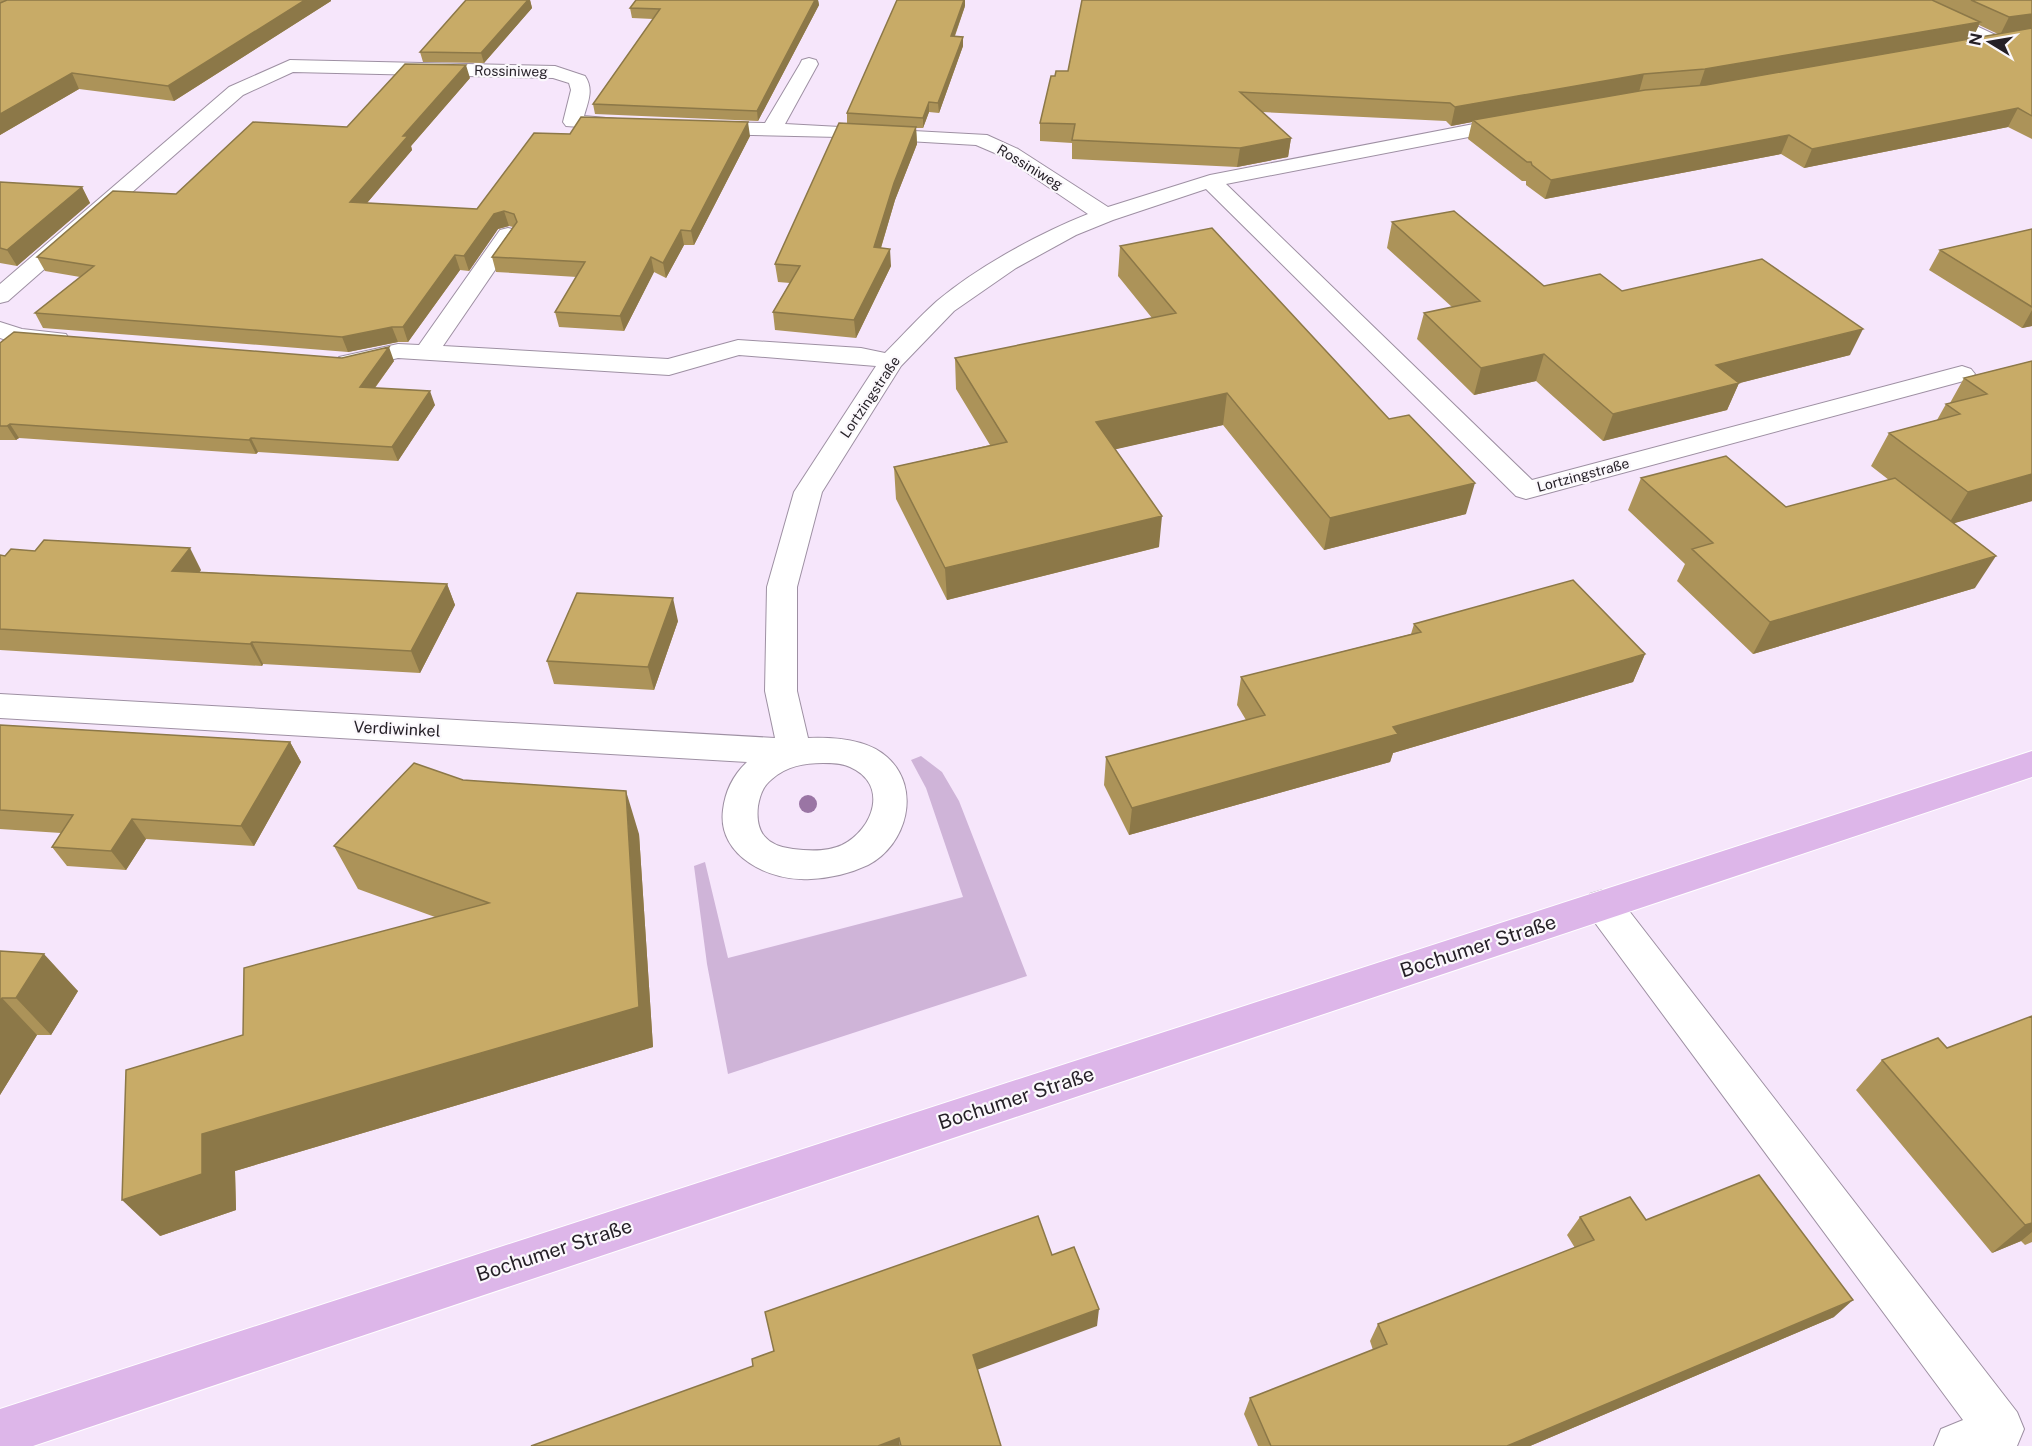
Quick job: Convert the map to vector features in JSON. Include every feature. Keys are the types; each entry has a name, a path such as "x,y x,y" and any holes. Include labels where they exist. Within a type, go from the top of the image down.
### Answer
{"main road":[{"name":"Bochumer Straße","path":"0,1433 2032,764"}],"street":[{"path":"1907,0 1998,43"},
{"path":"1963,49 2021,39"},
{"path":"771,130 808,64"},
{"name":"Rossiniweg","path":"0,296 236,91 290,66 555,72 578,80 581,90 573,122 642,125"},
{"name":"Lortzingstraße","path":"795,752 781,692 782,587 808,492 891,362 946,306 1008,263 1068,230 1105,215 1210,180 1536,119"},
{"name":"Rossiniweg","path":"688,127 839,130 980,139 1011,153 1105,215"},
{"name":"Lortzingstraße","path":"1210,180 1526,490 1962,374"},
{"path":"426,352 508,235"},
{"path":"0,329 18,336 76,341"},
{"path":"324,360 348,362 398,351 669,367 738,347 861,356 891,362"},
{"name":"Verdiwinkel","path":"0,706 795,752"},
{"path":"1603,905 1991,1440"}],"shaded area":[{"path":"921,756 942,772 959,801 1027,976 728,1074 707,964 694,866 705,862 728,958 963,897 926,788 911,760"}],"building":[{"path":"7,0 305,0 168,86 72,73 0,114 0,3"},
{"path":"466,0 528,0 481,53 420,52"},
{"path":"636,0 815,0 757,111 593,104 660,9 630,8"},
{"path":"897,0 964,0 951,36 963,37 938,103 929,102 923,118 847,113"},
{"path":"1082,0 1932,0 1980,22 1705,69 1644,74 1455,107 1450,103 1240,92 1291,138 1240,148 1072,140 1075,124 1040,123 1051,76 1055,76 1056,71 1068,71"},
{"path":"1971,0 2032,0 2032,14 2009,17"},
{"path":"2032,28 2032,116 2018,108 1812,149 1789,135 1551,180 1531,162 1527,162 1473,120 1645,90 1706,85"},
{"path":"405,64 466,65 403,136 408,136 350,202 477,209 534,133 570,134 581,117 748,122 691,231 681,230 663,263 651,257 620,316 555,312 585,262 492,257 517,222 514,214 504,211 494,214 464,256 455,255 403,327 342,337 35,313 94,266 37,257 113,191 176,194 253,122 347,127"},
{"path":"839,123 916,127 894,183 874,247 890,249 854,320 773,312 800,266 775,264"},
{"path":"0,182 82,187 7,250 0,248"},
{"path":"1454,211 1544,286 1600,274 1622,291 1762,259 1863,329 1716,365 1739,383 1613,414 1544,354 1481,368 1424,313 1480,301 1392,222"},
{"path":"1212,228 1389,419 1409,415 1475,483 1330,518 1227,393 1096,422 1162,516 945,568 894,467 1007,442 955,358 1176,313 1120,246"},
{"path":"2032,229 2032,307 1940,250"},
{"path":"14,332 342,358 389,347 360,387 430,391 392,447 10,424 0,426 0,343"},
{"path":"2032,361 2032,474 1968,492 1889,433 1960,414 1946,404 1987,394 1964,378"},
{"path":"1726,456 1786,507 1895,478 1996,556 1770,622 1692,549 1713,543 1641,478"},
{"path":"44,540 190,548 172,571 447,584 411,651 0,629 0,555 5,556 11,549 35,551"},
{"path":"1573,580 1645,654 1393,727 1398,734 1132,808 1106,757 1265,715 1241,677 1421,632 1414,624"},
{"path":"577,593 673,598 648,667 547,661"},
{"path":"0,725 290,742 241,826 132,819 111,851 52,847 73,815 0,810"},
{"path":"414,763 463,780 626,791 639,1007 202,1134 202,1174 122,1200 126,1070 243,1035 244,968 489,903 334,846"},
{"path":"0,951 44,954 16,998 2,998 0,1001"},
{"path":"2032,1016 2032,1223 2025,1225 1882,1060 1938,1038 1947,1048"},
{"path":"1759,1175 1853,1300 1507,1446 1271,1446 1250,1398 1387,1344 1378,1324 1594,1240 1580,1217 1630,1197 1646,1220"},
{"path":"1038,1216 1052,1255 1074,1247 1099,1309 973,1355 1001,1446 901,1446 899,1438 878,1446 531,1446 753,1366 752,1359 774,1351 765,1312"}]}
